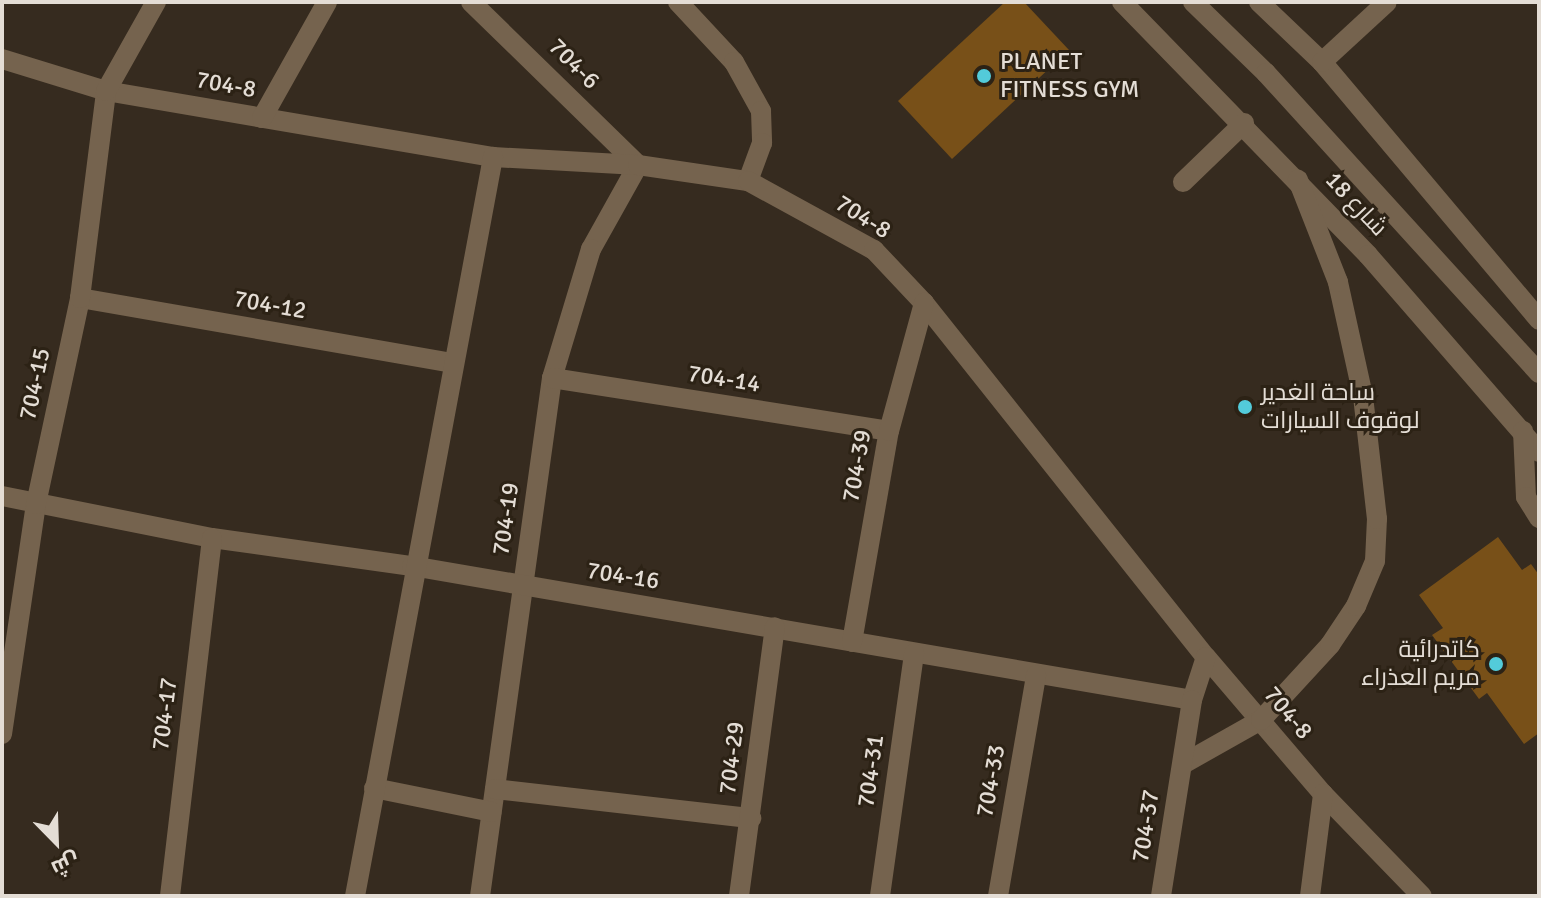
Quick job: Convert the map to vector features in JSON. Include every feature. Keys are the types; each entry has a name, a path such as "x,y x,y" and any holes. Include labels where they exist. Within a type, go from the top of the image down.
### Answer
{"street":[{"path":"106,91 156,2"},
{"path":"262,118 327,2"},
{"name":"704-6","path":"471,2 638,165"},
{"path":"678,2 734,62 761,111 762,143 748,181"},
{"name":"شارع 18","path":"1122,2 1298,180 1539,452"},
{"name":"شارع 18","path":"1193,2 1266,73 1539,373"},
{"path":"1259,2 1322,62 1539,320"},
{"path":"1322,62 1387,2"},
{"name":"704-8","path":"2,59 106,91 493,157 638,165 748,181 874,250 924,303 1206,657 1323,794 1422,896"},
{"name":"704-15","path":"2,734 36,504 80,298 106,91"},
{"path":"1183,182 1244,123"},
{"path":"355,896 412,566 493,157"},
{"name":"704-19","path":"480,896 552,378 591,249 638,165"},
{"path":"1183,764 1261,720 1330,645 1356,606 1375,561 1377,519 1363,396 1338,282 1298,180"},
{"name":"704-12","path":"80,298 452,363"},
{"name":"704-39","path":"852,642 889,431 924,303"},
{"name":"704-14","path":"552,378 889,431"},
{"path":"1523,431 1526,497 1539,518"},
{"name":"704-16","path":"2,496 212,538 412,566 1192,700"},
{"name":"704-17","path":"170,896 212,538"},
{"name":"704-29","path":"739,896 775,627"},
{"name":"704-31","path":"880,896 914,653"},
{"path":"1192,700 1206,657"},
{"name":"704-33","path":"998,896 1036,675"},
{"name":"704-37","path":"1161,896 1192,700"},
{"path":"374,788 492,812"},
{"path":"495,789 751,818"},
{"path":"1310,896 1323,794"}],"building":[{"name":"PLANET FITNESS GYM","path":"1005,2 1024,2 1069,50 952,159 898,101"},
{"name":"كاتدرائية مريم العذراء","path":"1498,537 1522,570 1531,564 1539,575 1539,733 1524,744 1487,693 1479,699 1432,635 1443,628 1419,595"}],"place":[{"name":"PLANET FITNESS GYM","path":"984,76"},
{"name":"ساحة الغدير لوقوف السيارات","path":"1245,407"},
{"name":"كاتدرائية مريم العذراء","path":"1496,664"}]}
